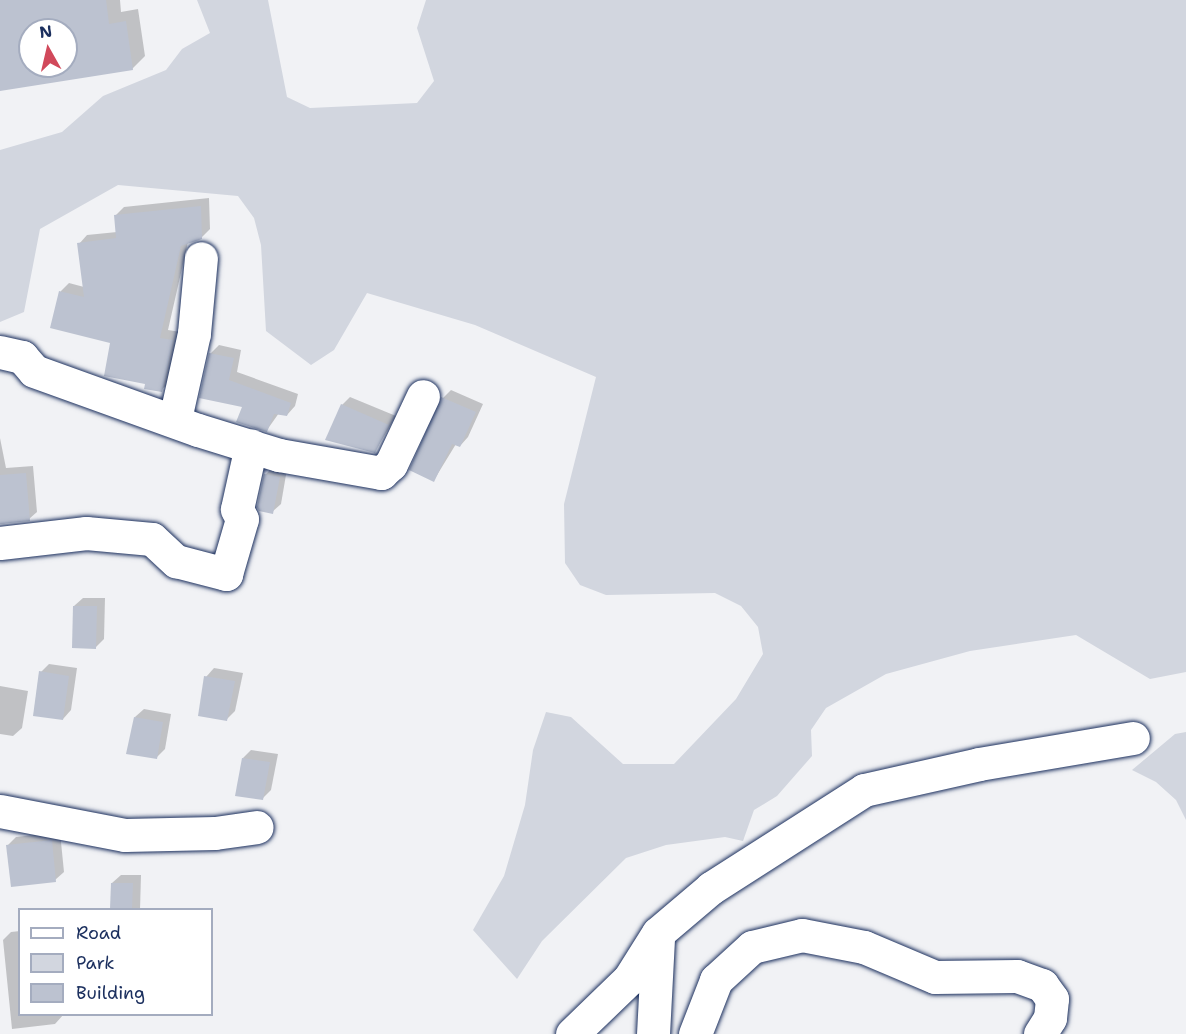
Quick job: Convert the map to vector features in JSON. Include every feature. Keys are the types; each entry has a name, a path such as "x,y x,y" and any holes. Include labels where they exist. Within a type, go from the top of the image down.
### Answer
{"street":[{"path":"175,419 194,333 201,258"},
{"path":"0,352 22,357 34,371 251,446 381,473 391,464 423,396"},
{"path":"0,543 86,533 152,539 176,561 226,574 242,519 237,509 251,446"},
{"path":"572,1034 629,979 658,933 711,888 864,790 979,764 1133,738"},
{"path":"0,811 124,835 179,836 257,827"},
{"path":"653,1034 658,933"},
{"path":"695,1034 716,980 752,947 802,935 864,947 935,977 1017,976 1042,985 1052,999 1050,1017 1040,1034"}],"green space":[{"path":"197,0 268,0 287,97 310,108 417,103 434,81 417,28 426,0 1186,0 1186,672 1150,679 1076,635 970,651 886,674 826,708 811,730 812,756 777,796 754,810 743,841 725,837 666,845 626,858 542,941 517,979 473,930 504,876 525,805 533,750 546,712 571,717 623,764 674,764 736,699 763,654 758,627 741,606 715,593 606,595 580,585 565,563 564,504 596,377 475,325 367,293 334,350 311,365 266,331 261,245 254,218 238,196 118,185 40,229 24,312 0,322 0,150 62,132 103,96 166,70 182,49 210,33"},
{"path":"1186,732 1186,820 1176,800 1156,782 1132,770 1175,734"}],"building":[{"path":"0,0 106,0 109,24 126,21 133,70 0,91"},
{"path":"201,206 202,239 181,246 160,338 173,340 162,392 144,389 145,384 104,376 110,343 50,328 59,291 84,297 77,243 116,238 114,215"},
{"path":"209,353 234,358 229,380 291,403 287,416 274,414 267,432 236,422 242,407 199,398"},
{"path":"441,397 476,412 460,447 452,444 434,482 409,470"},
{"path":"341,404 389,425 375,453 325,440"},
{"path":"26,473 30,521 0,524 0,475"},
{"path":"264,474 280,477 273,514 259,511 257,507"},
{"path":"73,606 97,606 96,649 72,648"},
{"path":"39,671 69,676 63,720 33,716"},
{"path":"204,676 235,681 227,721 198,716"},
{"path":"134,717 163,722 157,759 126,754"},
{"path":"242,758 270,762 263,800 235,796"},
{"path":"52,840 56,882 11,887 6,845"},
{"path":"111,883 133,883 132,908 110,908"}]}
